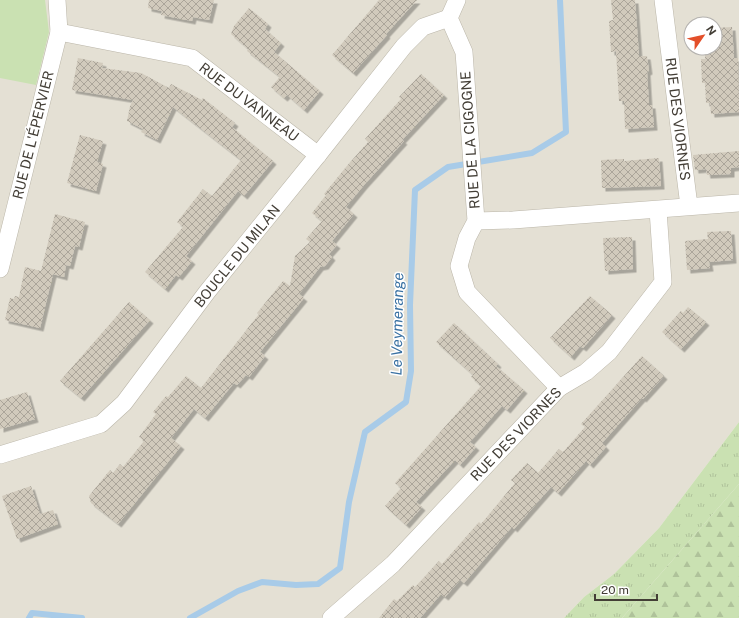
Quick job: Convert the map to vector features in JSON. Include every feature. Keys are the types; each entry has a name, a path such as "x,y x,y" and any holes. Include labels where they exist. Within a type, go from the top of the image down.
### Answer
{"street":[{"name":"RUE DE L'ÉPERVIER","path":"0,269 59,32 57,0"},
{"path":"449,18 457,0"},
{"name":"RUE DES VIORNES","path":"663,0 689,206"},
{"name":"RUE DE LA CIGOGNE","path":"449,18 464,52 476,221 467,238 459,266 467,292 558,388"},
{"name":"BOUCLE DU MILAN","path":"0,455 101,424 124,403 207,292 404,46 423,27 449,18"},
{"name":"RUE DU VANNEAU","path":"59,32 192,58 318,155"},
{"path":"476,221 513,220 739,203"},
{"name":"RUE DES VIORNES","path":"331,618 393,564 558,388 586,372 609,352 663,282 658,210"}],"shaded area":[{"path":"0,0 739,0 739,422 659,528 614,574 584,597 564,618 0,618"}],"green space":[{"path":"0,0 45,0 49,32 36,85 0,78"},
{"path":"739,422 739,484 622,618 564,618 584,597 614,574 659,528"},
{"path":"739,484 739,618 622,618"}],"building":[{"path":"149,0 214,0 209,20 193,17 192,21 161,15 162,11 148,8"},
{"path":"379,0 417,0 353,73 332,55"},
{"path":"611,0 635,0 639,56 647,56 649,71 647,72 649,105 652,105 654,127 625,129 624,101 619,101 616,51 611,52 609,21 613,20"},
{"path":"249,8 268,24 265,29 281,43 274,52 320,91 304,110 287,95 284,98 271,87 280,77 247,51 248,49 231,34 234,26"},
{"path":"732,27 734,58 738,58 739,112 711,114 710,103 706,103 705,83 702,83 701,59 705,59 705,56 723,56 723,28"},
{"path":"78,58 103,63 102,68 141,73 169,88 171,84 202,100 203,98 235,123 232,127 273,161 244,196 238,191 186,256 192,261 179,277 176,275 165,289 145,272 183,227 177,222 203,189 212,196 241,160 173,107 157,140 141,132 143,129 127,121 130,106 133,100 72,90"},
{"path":"421,74 444,95 402,140 404,141 346,207 354,214 332,241 337,245 329,254 332,257 325,266 320,267 299,294 304,298 260,352 265,356 249,377 246,375 237,385 234,383 205,418 194,409 171,438 181,446 118,524 91,503 89,496 110,470 113,473 120,464 123,467 144,441 139,437 156,414 153,412 166,396 168,397 186,376 201,388 283,281 290,286 295,256 310,242 306,239 322,221 312,213 326,195 324,194 368,142 365,139 401,99 399,97"},
{"path":"80,135 103,141 97,162 103,164 96,191 67,183"},
{"path":"739,151 739,167 731,168 731,174 707,175 706,169 695,170 693,155"},
{"path":"659,158 661,186 602,188 601,160 624,159 624,161"},
{"path":"55,214 85,222 79,247 75,246 70,266 66,265 64,277 53,274 40,328 5,320 10,298 14,299 15,296 19,297 25,267 41,271"},
{"path":"731,231 733,260 709,262 710,268 687,270 685,241 708,239 707,232"},
{"path":"632,237 633,269 605,271 603,238"},
{"path":"590,296 612,315 583,348 580,346 571,357 550,338"},
{"path":"129,302 150,320 81,398 60,381"},
{"path":"688,307 706,322 681,349 662,332 681,311 683,313"},
{"path":"454,323 498,364 496,366 524,390 507,410 502,406 470,442 476,447 460,465 455,460 416,502 422,507 406,525 385,506 401,488 395,483 481,386 471,377 473,375 436,342"},
{"path":"642,356 664,376 643,399 642,398 602,443 606,447 590,465 586,461 558,493 551,487 514,529 512,527 464,583 460,580 445,597 441,594 420,618 379,618 394,599 397,601 413,585 415,587 439,561 442,564 479,522 481,524 515,483 511,480 527,463 538,473 559,449 563,452 585,427 581,424"},
{"path":"27,392 35,419 0,429 0,400"},
{"path":"31,486 40,514 53,510 58,524 17,539 2,496"}],"waterway":[{"name":"Le Veymerange","path":"190,618 238,591 262,582 296,585 318,584 340,568 349,502 365,432 406,402 411,371 410,305 415,190 448,167 532,153 566,132 560,0"},
{"name":"Le Veymerange","path":"29,618 32,613 82,618"}]}
